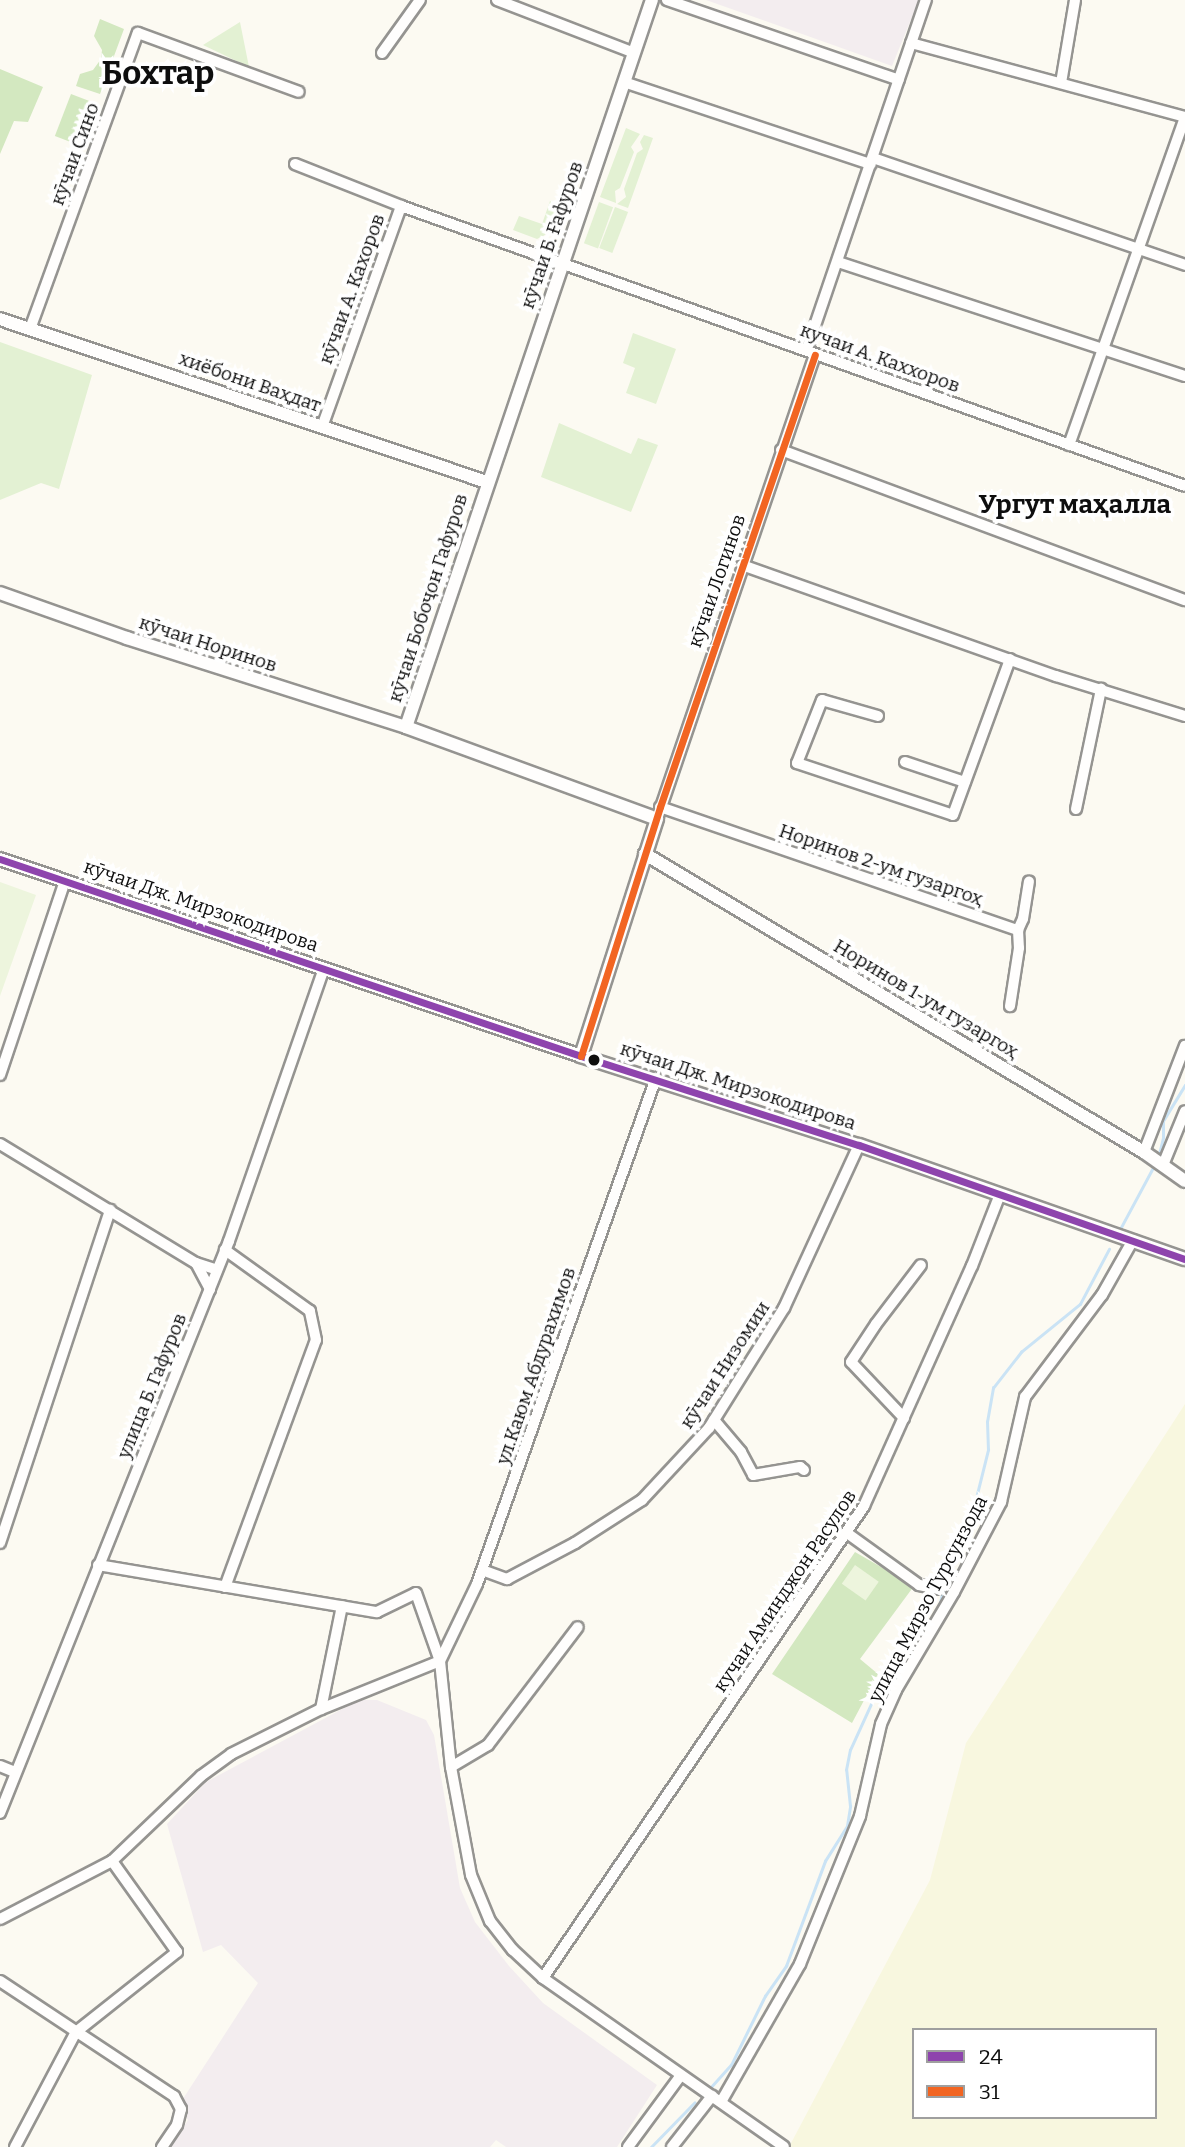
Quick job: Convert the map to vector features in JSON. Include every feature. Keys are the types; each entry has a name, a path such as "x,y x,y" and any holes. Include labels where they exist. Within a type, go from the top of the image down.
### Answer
{"street":[{"path":"382,53 420,0"},
{"path":"498,0 634,53"},
{"name":"кӯчаи Б. Ғафуров","path":"487,482 652,0"},
{"path":"667,0 899,80"},
{"name":"кӯчаи Логинов","path":"659,813 781,450 838,262 926,0"},
{"path":"1062,83 1075,0"},
{"name":"кӯчаи Сино","path":"30,329 138,33 299,92"},
{"path":"911,43 1185,117 1069,445"},
{"path":"624,82 1185,265"},
{"path":"295,164 401,206"},
{"name":"кӯчаи А. Кахоров","path":"322,427 401,206 562,264"},
{"path":"838,262 1185,376"},
{"name":"кучаи А. Каххоров","path":"562,264 1185,486"},
{"name":"хиёбони Ваҳдат","path":"0,319 487,482"},
{"path":"781,450 1185,600"},
{"name":"кӯчаи Бобоҷон Гафуров","path":"406,727 487,482"},
{"path":"742,565 1010,659 1185,716"},
{"name":"кӯчаи Норинов","path":"0,593 127,638 406,727 659,813"},
{"path":"878,716 822,700 797,762 953,815 1010,659"},
{"path":"1076,809 1101,690"},
{"path":"905,762 965,782"},
{"path":"581,1056 659,813"},
{"name":"Норинов 2-ум гузаргоҳ","path":"659,813 1018,930"},
{"name":"Норинов 1-ум гузаргоҳ","path":"645,854 1185,1181"},
{"name":"кӯчаи Дж. Мирзокодирова","path":"0,859 581,1056 656,1078 859,1146 1185,1259"},
{"path":"0,1075 65,881"},
{"path":"1010,1006 1020,948 1018,930 1023,919 1028,881"},
{"name":"улица Б. Гафуров","path":"0,1813 225,1250 324,968"},
{"path":"1154,1160 1185,1046"},
{"name":"ул.Каюм Абдурахимов","path":"440,1661 482,1570 656,1078"},
{"path":"1154,1160 1185,1111"},
{"path":"0,1144 196,1263 217,1270"},
{"name":"кӯчаи Низомии","path":"482,1570 507,1579 575,1543 642,1500 714,1420 784,1308 859,1146"},
{"name":"кучаи Аминджон Расулов","path":"543,1978 872,1492 1000,1194"},
{"path":"0,1543 110,1210"},
{"name":"улица Мирзо Турсунзода","path":"721,2102 800,1964 860,1816 881,1724 896,1690 954,1592 1001,1502 1025,1397 1102,1294 1133,1240"},
{"path":"225,1250 310,1311 316,1340 225,1587"},
{"path":"196,1263 210,1289"},
{"path":"904,1418 851,1362 921,1265"},
{"path":"714,1420 741,1452 754,1475 800,1467 804,1470"},
{"path":"847,1532 919,1585 938,1589"},
{"path":"98,1565 377,1612 416,1593 440,1661 451,1767 471,1875 490,1921 513,1951 543,1978 784,2147"},
{"path":"321,1709 342,1606"},
{"path":"451,1767 488,1745 578,1628"},
{"path":"0,1919 112,1861 201,1776 221,1761 321,1709 440,1661"},
{"path":"0,1766 15,1772"},
{"path":"15,2147 76,2032 177,1952 112,1861"},
{"path":"0,1980 174,2096 181,2109 177,2125 162,2147"},
{"path":"628,2147 681,2075"},
{"path":"672,2147 712,2096"}],"shaded area":[{"path":"706,0 919,0 892,66"},
{"path":"359,1700 377,1700 426,1720 434,1735 460,1888 475,1922 509,1966 543,2003 657,2085 617,2147 506,2147 496,2140 490,2147 171,2147 188,2120 179,2105 258,1983 221,1945 203,1952 167,1824 206,1782"}],"green space":[{"path":"100,19 124,29 100,94 76,86 80,74 93,70 101,59 102,50 94,36"},
{"path":"240,22 249,67 203,45"},
{"path":"0,69 43,87 28,122 14,121 0,154"},
{"path":"71,94 89,101 73,143 55,136"},
{"path":"626,128 640,134 631,147 634,152 620,188 615,191 616,203 600,197"},
{"path":"644,135 653,138 628,208 617,204 626,197 624,189 637,153 643,149 640,142"},
{"path":"550,201 558,206 545,235 537,239 513,230 519,216 542,224"},
{"path":"599,202 613,207 598,248 584,243"},
{"path":"615,207 628,212 612,253 599,248"},
{"path":"633,333 676,349 656,404 626,393 635,368 623,363"},
{"path":"0,342 92,375 59,489 41,483 0,500"},
{"path":"559,423 631,454 638,438 658,445 631,512 541,477"},
{"path":"0,882 36,895 0,996"},
{"path":"1185,1404 1185,2147 789,2147 930,1880 966,1743"},
{"path":"855,1552 914,1586 860,1659 878,1674 852,1723 772,1674"},
{"path":"855,1565 879,1582 866,1600 842,1584"}],"waterway":[{"path":"1158,1158 1163,1138 1163,1121 1185,1085"},
{"path":"1119,1231 1155,1164"},
{"path":"938,1611 950,1560 974,1506 988,1450 987,1422 993,1388 1021,1352 1080,1304 1109,1249"},
{"path":"710,2088 731,2065 765,1996 786,1966 825,1861 847,1826 850,1806 846,1770 850,1750 876,1693 898,1667 902,1654 927,1629"},
{"path":"651,2147 694,2103"}],"transit line":[{"name":"31","path":"581,1056 660,807 815,355"},
{"name":"24","path":"0,859 581,1056 859,1145 1185,1259"}],"district":[{"name":"Бохтар","path":"158,74"},
{"name":"Ургут маҳалла","path":"1075,505"}]}
